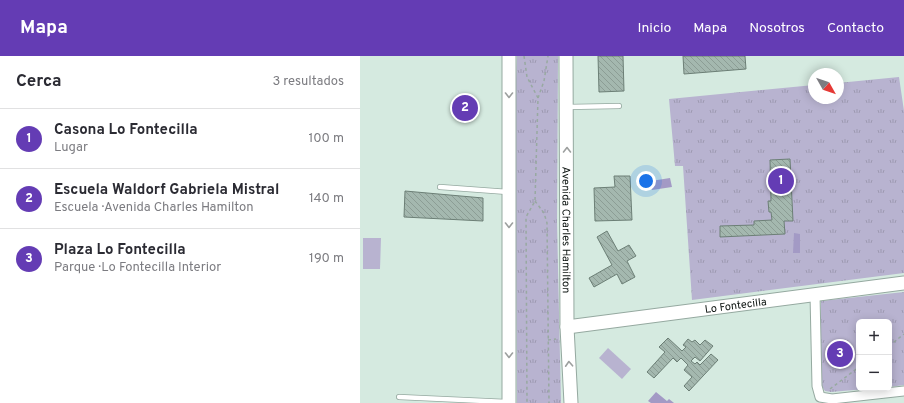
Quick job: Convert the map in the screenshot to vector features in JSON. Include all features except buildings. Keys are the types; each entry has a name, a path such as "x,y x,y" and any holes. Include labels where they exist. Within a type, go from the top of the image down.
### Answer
{"main road":[{"path":"509,56 509,403"},
{"name":"Avenida Charles Hamilton","path":"566,56 567,327 571,403"},
{"name":"Lo Fontecilla","path":"567,327 904,283"}],"street":[{"path":"815,295 817,386 820,397 832,398 904,391"}],"lane":[{"path":"567,107 619,106"},
{"path":"440,188 510,192"},
{"path":"399,397 509,403"}],"path":[{"path":"524,56 527,77 538,98"},
{"path":"527,403 526,217 535,201 538,98 544,81 548,56"},
{"path":"535,201 544,213 547,223 549,403"},
{"path":"892,344 904,334"},
{"path":"820,397 856,369"}],"green space":[{"path":"517,56 558,56 557,222 561,403 517,403 515,103"},
{"path":"899,77 904,111 904,273 692,300 683,166 675,166 669,99 808,86 808,104 844,104 844,82"},
{"path":"363,238 381,238 380,269 363,269"},
{"path":"904,292 904,385 892,387 892,319 856,319 856,390 831,392 825,391 821,385 821,301"},
{"path":"608,348 631,369 622,379 599,358"}],"shaded area":[{"path":"670,178 672,187 652,190 651,181"},
{"path":"794,233 800,234 800,253 793,253"},
{"path":"656,392 667,401 669,399 674,403 651,403 648,401"}],"place":[{"name":"Escuela Waldorf Gabriela Mistral","path":"465,108"},
{"name":"Casona Lo Fontecilla","path":"781,181"},
{"name":"Plaza Lo Fontecilla","path":"840,354"}]}
